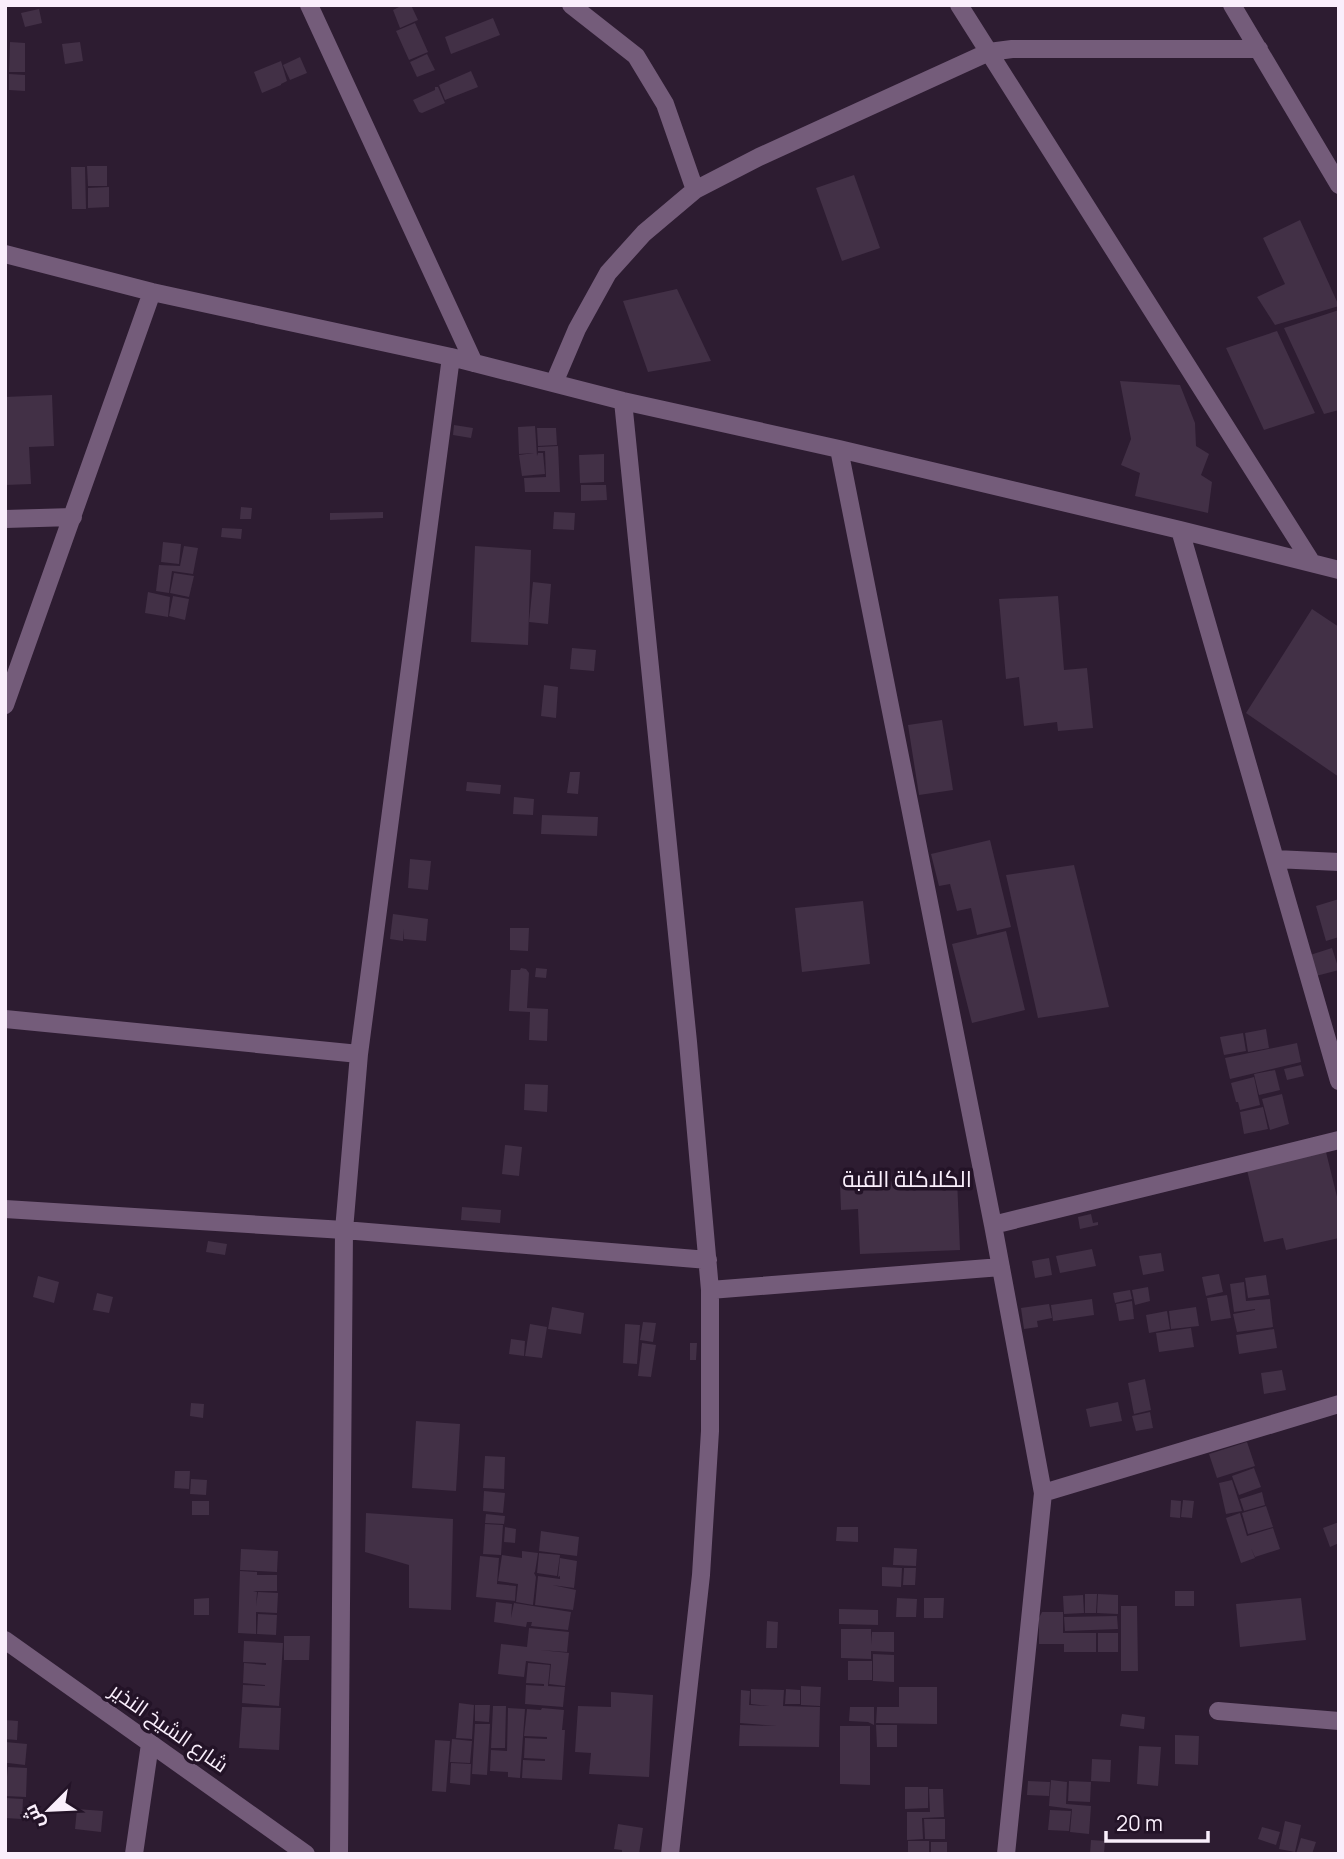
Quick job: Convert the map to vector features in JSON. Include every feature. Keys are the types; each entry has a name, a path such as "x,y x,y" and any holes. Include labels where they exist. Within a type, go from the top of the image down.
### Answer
{"street":[{"path":"309,5 474,363"},
{"path":"571,5 636,56 664,104 695,190"},
{"path":"959,5 1312,563"},
{"path":"1232,5 1339,185"},
{"path":"554,383 577,329 608,273 644,233 695,190 759,157 989,52 1012,49 1259,49"},
{"path":"5,254 152,292 451,357 623,401 839,449 1339,570"},
{"path":"5,705 152,292"},
{"path":"339,1854 344,1230 359,1054 451,357"},
{"path":"623,401 710,1290 710,1431 701,1574 670,1854"},
{"path":"839,449 993,1225 1043,1493 1006,1854"},
{"path":"5,519 73,517"},
{"path":"1180,530 1339,1081"},
{"path":"1275,859 1339,862"},
{"path":"5,1019 359,1054"},
{"path":"993,1225 1339,1140"},
{"path":"5,1209 344,1230 708,1260"},
{"path":"710,1290 1001,1266"},
{"path":"1043,1493 1339,1404"},
{"name":"شارع الشيخ النذير","path":"5,1640 306,1854"},
{"path":"1218,1711 1339,1721"},
{"path":"134,1854 150,1744"}],"building":[{"path":"403,5 411,5 418,20 400,28 393,10"},
{"path":"39,9 42,23 25,27 21,13"},
{"path":"493,18 500,35 451,54 445,37"},
{"path":"415,23 428,52 409,60 396,31"},
{"path":"10,42 25,43 25,72 9,72"},
{"path":"80,42 83,61 65,64 62,44"},
{"path":"427,54 435,70 417,77 410,62"},
{"path":"300,57 307,73 290,80 283,65"},
{"path":"281,61 287,81 262,93 254,72"},
{"path":"471,71 478,87 445,100 439,85"},
{"path":"9,74 25,75 25,91 9,90"},
{"path":"435,87 438,87 445,103 419,112 413,100 435,90"},
{"path":"87,166 107,166 107,186 88,186"},
{"path":"71,167 85,167 86,209 72,209"},
{"path":"854,175 880,248 842,261 816,188"},
{"path":"109,187 109,207 88,208 88,188"},
{"path":"1300,220 1339,306 1275,325 1257,297 1285,284 1263,238"},
{"path":"677,289 711,361 648,372 623,301"},
{"path":"1339,310 1339,410 1324,414 1284,328"},
{"path":"1277,331 1315,413 1264,430 1226,348"},
{"path":"1120,381 1180,385 1195,423 1196,446 1209,454 1201,475 1212,482 1208,513 1135,496 1140,473 1121,465 1131,439"},
{"path":"52,395 54,446 29,447 31,484 5,485 5,397"},
{"path":"454,425 473,428 471,438 453,435"},
{"path":"535,426 537,456 538,453 543,453 545,474 522,476 519,455 534,453 519,454 518,427"},
{"path":"537,428 556,428 557,445 538,446"},
{"path":"558,446 560,492 525,492 524,478 546,477 545,451 538,451 538,447"},
{"path":"604,454 604,482 580,483 579,455"},
{"path":"581,485 606,485 607,500 581,501"},
{"path":"241,507 252,508 251,519 240,519"},
{"path":"383,512 383,518 330,520 330,513"},
{"path":"554,512 575,513 574,530 553,529"},
{"path":"222,528 242,529 241,539 221,537"},
{"path":"163,542 181,544 179,564 161,562"},
{"path":"184,546 198,548 193,574 172,571 169,593 156,591 159,565 180,566"},
{"path":"475,546 531,550 528,645 471,642"},
{"path":"174,573 194,576 189,597 170,593"},
{"path":"533,582 551,584 548,624 529,622"},
{"path":"148,592 170,597 168,617 145,613"},
{"path":"173,596 189,599 185,620 169,616"},
{"path":"1058,596 1064,670 1087,668 1093,728 1058,731 1057,722 1024,726 1019,677 1006,679 999,599"},
{"path":"1312,609 1339,627 1339,777 1246,713"},
{"path":"572,648 596,650 594,671 570,669"},
{"path":"544,685 558,687 556,718 541,716"},
{"path":"942,720 953,790 919,795 908,725"},
{"path":"570,772 580,772 578,794 567,793"},
{"path":"467,782 501,785 500,794 466,791"},
{"path":"514,797 534,799 533,815 513,814"},
{"path":"542,815 598,817 597,836 541,834"},
{"path":"990,840 1011,927 977,935 971,908 957,911 950,884 939,886 931,854"},
{"path":"410,859 431,861 428,890 408,888"},
{"path":"1074,865 1109,1007 1038,1018 1006,875"},
{"path":"1339,899 1339,937 1326,941 1316,906"},
{"path":"863,901 870,964 802,972 795,908"},
{"path":"393,914 428,919 426,941 404,939 404,929 403,941 390,939"},
{"path":"510,928 529,928 528,951 510,950"},
{"path":"1006,931 1025,1010 972,1023 952,944"},
{"path":"1332,948 1339,970 1316,976 1310,955"},
{"path":"521,968 529,973 527,1008 548,1009 547,1041 529,1040 530,1012 509,1011 511,970"},
{"path":"536,968 547,969 546,978 535,977"},
{"path":"1266,1029 1269,1048 1248,1052 1245,1033"},
{"path":"1243,1033 1246,1051 1224,1055 1220,1037"},
{"path":"1297,1043 1301,1062 1230,1079 1225,1058"},
{"path":"1301,1065 1304,1076 1287,1080 1284,1069"},
{"path":"1275,1070 1280,1090 1259,1095 1254,1074"},
{"path":"1254,1077 1260,1105 1240,1110 1231,1083"},
{"path":"525,1084 548,1085 547,1112 524,1110"},
{"path":"1282,1094 1289,1124 1270,1130 1262,1099"},
{"path":"1263,1107 1268,1129 1244,1134 1240,1112"},
{"path":"505,1145 522,1147 519,1176 502,1174"},
{"path":"1326,1152 1339,1205 1339,1238 1286,1250 1283,1238 1264,1242 1247,1170"},
{"path":"957,1179 960,1250 860,1254 858,1209 841,1210 840,1183"},
{"path":"462,1207 501,1210 500,1223 461,1220"},
{"path":"1091,1214 1093,1223 1098,1222 1098,1225 1080,1229 1078,1217"},
{"path":"208,1241 227,1244 225,1255 206,1252"},
{"path":"1092,1249 1096,1266 1060,1273 1056,1256"},
{"path":"1161,1253 1164,1271 1143,1275 1139,1256"},
{"path":"1049,1258 1052,1275 1035,1278 1032,1261"},
{"path":"1219,1274 1223,1292 1206,1296 1202,1277"},
{"path":"1266,1275 1269,1295 1248,1298 1245,1278"},
{"path":"38,1276 59,1282 54,1303 33,1297"},
{"path":"1244,1282 1246,1301 1270,1299 1273,1327 1237,1332 1233,1314 1255,1310 1234,1312 1230,1284"},
{"path":"1148,1287 1150,1301 1135,1305 1132,1290"},
{"path":"1130,1290 1132,1299 1115,1303 1113,1293"},
{"path":"97,1293 113,1297 109,1313 93,1310"},
{"path":"1227,1295 1231,1318 1211,1321 1207,1298"},
{"path":"1092,1299 1094,1315 1053,1321 1051,1305"},
{"path":"1132,1301 1134,1319 1119,1321 1116,1304"},
{"path":"1049,1304 1052,1318 1037,1321 1038,1327 1024,1329 1021,1308"},
{"path":"552,1307 584,1313 581,1334 548,1329"},
{"path":"1196,1307 1199,1326 1171,1329 1169,1311"},
{"path":"1167,1311 1170,1329 1149,1333 1146,1315"},
{"path":"643,1322 656,1323 653,1342 640,1340"},
{"path":"530,1324 547,1327 542,1358 525,1356"},
{"path":"625,1324 640,1325 637,1364 623,1363"},
{"path":"1191,1328 1194,1347 1159,1352 1156,1333"},
{"path":"1274,1329 1277,1348 1239,1354 1236,1335"},
{"path":"511,1339 525,1341 524,1356 509,1354"},
{"path":"642,1343 656,1345 651,1377 638,1376"},
{"path":"690,1343 697,1343 696,1360 690,1360"},
{"path":"1282,1370 1286,1390 1264,1394 1261,1373"},
{"path":"1145,1379 1151,1410 1134,1414 1128,1383"},
{"path":"1118,1402 1122,1421 1090,1427 1086,1409"},
{"path":"191,1403 204,1404 203,1418 190,1416"},
{"path":"1150,1412 1153,1428 1136,1431 1132,1416"},
{"path":"416,1421 460,1424 456,1491 412,1488"},
{"path":"1247,1442 1255,1466 1217,1478 1209,1454"},
{"path":"485,1456 505,1457 504,1489 483,1488"},
{"path":"1254,1468 1261,1487 1239,1495 1232,1476"},
{"path":"175,1471 190,1471 189,1489 174,1488"},
{"path":"191,1479 207,1480 206,1495 190,1494"},
{"path":"1232,1480 1242,1511 1226,1514 1219,1483"},
{"path":"484,1491 505,1493 503,1513 483,1511"},
{"path":"1262,1492 1265,1505 1244,1511 1240,1499"},
{"path":"1171,1500 1181,1501 1180,1518 1170,1517"},
{"path":"1183,1500 1194,1501 1192,1518 1181,1517"},
{"path":"192,1501 209,1501 209,1515 192,1515"},
{"path":"1266,1506 1273,1527 1248,1534 1242,1513"},
{"path":"366,1513 453,1519 451,1610 409,1608 409,1565 365,1552"},
{"path":"1240,1513 1247,1536 1273,1528 1280,1549 1255,1557 1251,1548 1255,1558 1241,1563 1226,1518"},
{"path":"486,1514 505,1516 504,1524 485,1523"},
{"path":"1339,1522 1339,1543 1330,1547 1323,1528"},
{"path":"485,1524 503,1525 501,1555 483,1554"},
{"path":"505,1527 516,1529 515,1543 504,1542"},
{"path":"837,1527 858,1527 858,1542 836,1541"},
{"path":"541,1531 579,1537 577,1556 539,1551"},
{"path":"894,1548 917,1549 916,1566 893,1565"},
{"path":"241,1549 278,1551 277,1572 240,1570"},
{"path":"522,1551 538,1553 533,1605 516,1602 518,1584 498,1581 502,1555 522,1558"},
{"path":"539,1553 560,1555 557,1576 537,1573"},
{"path":"480,1556 499,1558 497,1584 516,1586 515,1601 476,1597"},
{"path":"560,1558 577,1561 574,1588 552,1585 576,1590 573,1610 535,1605 538,1576 560,1579"},
{"path":"882,1567 902,1568 901,1587 882,1586"},
{"path":"904,1568 916,1568 915,1585 903,1585"},
{"path":"240,1571 257,1572 257,1575 277,1575 277,1591 253,1591 257,1592 256,1606 258,1592 278,1593 277,1613 256,1612 256,1634 238,1633"},
{"path":"1175,1591 1194,1591 1194,1606 1175,1606"},
{"path":"1085,1594 1097,1594 1096,1613 1085,1613"},
{"path":"1098,1594 1118,1595 1118,1614 1097,1613"},
{"path":"1083,1595 1084,1613 1064,1614 1063,1596"},
{"path":"209,1598 209,1615 194,1615 194,1599"},
{"path":"897,1598 917,1599 916,1617 896,1617"},
{"path":"924,1598 944,1598 943,1618 924,1618"},
{"path":"1301,1598 1306,1640 1240,1647 1236,1604"},
{"path":"496,1602 512,1604 511,1618 514,1603 571,1612 568,1630 531,1626 532,1622 527,1622 526,1627 494,1622"},
{"path":"1121,1606 1137,1606 1138,1671 1121,1671"},
{"path":"839,1609 878,1610 878,1625 839,1624"},
{"path":"1042,1612 1063,1612 1063,1633 1096,1633 1096,1652 1064,1652 1064,1644 1039,1644 1039,1618"},
{"path":"258,1614 277,1615 276,1635 257,1634"},
{"path":"1117,1616 1118,1629 1065,1631 1064,1617"},
{"path":"767,1621 778,1622 777,1648 766,1648"},
{"path":"529,1628 569,1632 567,1652 540,1650 569,1653 565,1686 549,1684 551,1664 526,1661 524,1677 498,1674 501,1644 527,1647"},
{"path":"841,1629 871,1629 871,1645 872,1632 894,1632 894,1652 871,1651 871,1659 841,1658"},
{"path":"1098,1633 1118,1633 1118,1652 1098,1652"},
{"path":"284,1636 310,1636 309,1660 284,1660"},
{"path":"244,1641 283,1643 279,1706 242,1703 243,1685 265,1686 243,1683 244,1663 266,1665 243,1662"},
{"path":"873,1654 894,1655 894,1682 873,1681"},
{"path":"848,1661 872,1661 872,1680 848,1680"},
{"path":"528,1663 550,1665 548,1686 565,1687 563,1707 525,1704 526,1685 544,1686 526,1683"},
{"path":"801,1686 821,1687 820,1706 801,1705"},
{"path":"899,1687 937,1687 937,1724 876,1723 877,1707 899,1707"},
{"path":"751,1689 784,1690 783,1706 820,1707 819,1747 739,1746 740,1725 777,1726 740,1723 741,1690 750,1691 749,1705 769,1706 751,1704"},
{"path":"786,1689 800,1690 800,1704 785,1704"},
{"path":"611,1692 653,1695 649,1777 589,1774 591,1753 575,1752 578,1706 611,1707"},
{"path":"459,1703 474,1705 472,1739 456,1738"},
{"path":"475,1705 490,1705 489,1722 475,1721"},
{"path":"493,1706 506,1706 505,1748 491,1748"},
{"path":"242,1707 281,1708 279,1750 239,1748"},
{"path":"850,1707 874,1707 874,1725 849,1721"},
{"path":"508,1708 525,1709 520,1778 508,1777 508,1772 490,1771 491,1750 507,1751"},
{"path":"527,1709 564,1710 562,1780 522,1778 523,1760 545,1761 524,1758 525,1738 547,1739 524,1736"},
{"path":"1122,1714 1145,1717 1144,1729 1120,1726"},
{"path":"5,1720 18,1721 17,1740 5,1739"},
{"path":"475,1724 490,1724 487,1775 472,1774"},
{"path":"876,1725 897,1725 897,1747 877,1747"},
{"path":"840,1726 870,1726 870,1785 840,1784"},
{"path":"1175,1735 1199,1736 1198,1765 1175,1764"},
{"path":"452,1739 472,1741 470,1763 450,1762"},
{"path":"435,1740 450,1741 446,1792 432,1791"},
{"path":"5,1742 27,1744 25,1765 5,1763"},
{"path":"1139,1746 1161,1747 1158,1786 1137,1784"},
{"path":"1092,1759 1111,1760 1110,1782 1091,1781"},
{"path":"451,1763 471,1764 470,1785 450,1783"},
{"path":"8,1767 27,1768 26,1797 5,1796"},
{"path":"1051,1780 1067,1782 1066,1804 1091,1806 1089,1834 1070,1832 1072,1809 1049,1806"},
{"path":"1028,1781 1050,1782 1049,1796 1027,1795"},
{"path":"1069,1781 1091,1782 1090,1802 1068,1801"},
{"path":"905,1787 928,1787 928,1808 905,1809"},
{"path":"929,1789 943,1789 944,1817 922,1818 923,1839 907,1840 907,1812 930,1812"},
{"path":"5,1798 23,1799 22,1819 5,1818"},
{"path":"77,1809 103,1811 101,1832 75,1829"},
{"path":"1050,1810 1071,1811 1069,1831 1048,1830"},
{"path":"924,1819 945,1819 945,1839 925,1839"},
{"path":"1285,1821 1301,1825 1295,1852 1279,1849"},
{"path":"618,1824 643,1828 639,1854 622,1854 622,1850 614,1849"},
{"path":"1262,1827 1280,1832 1276,1845 1258,1839"},
{"path":"1301,1838 1316,1842 1312,1854 1296,1854"},
{"path":"1091,1840 1105,1841 1104,1854 1090,1854"},
{"path":"908,1841 929,1841 929,1854 908,1854"},
{"path":"931,1842 947,1842 947,1854 931,1854"}],"district":[{"name":"الكلاكلة القبة","path":"907,1179"}]}
